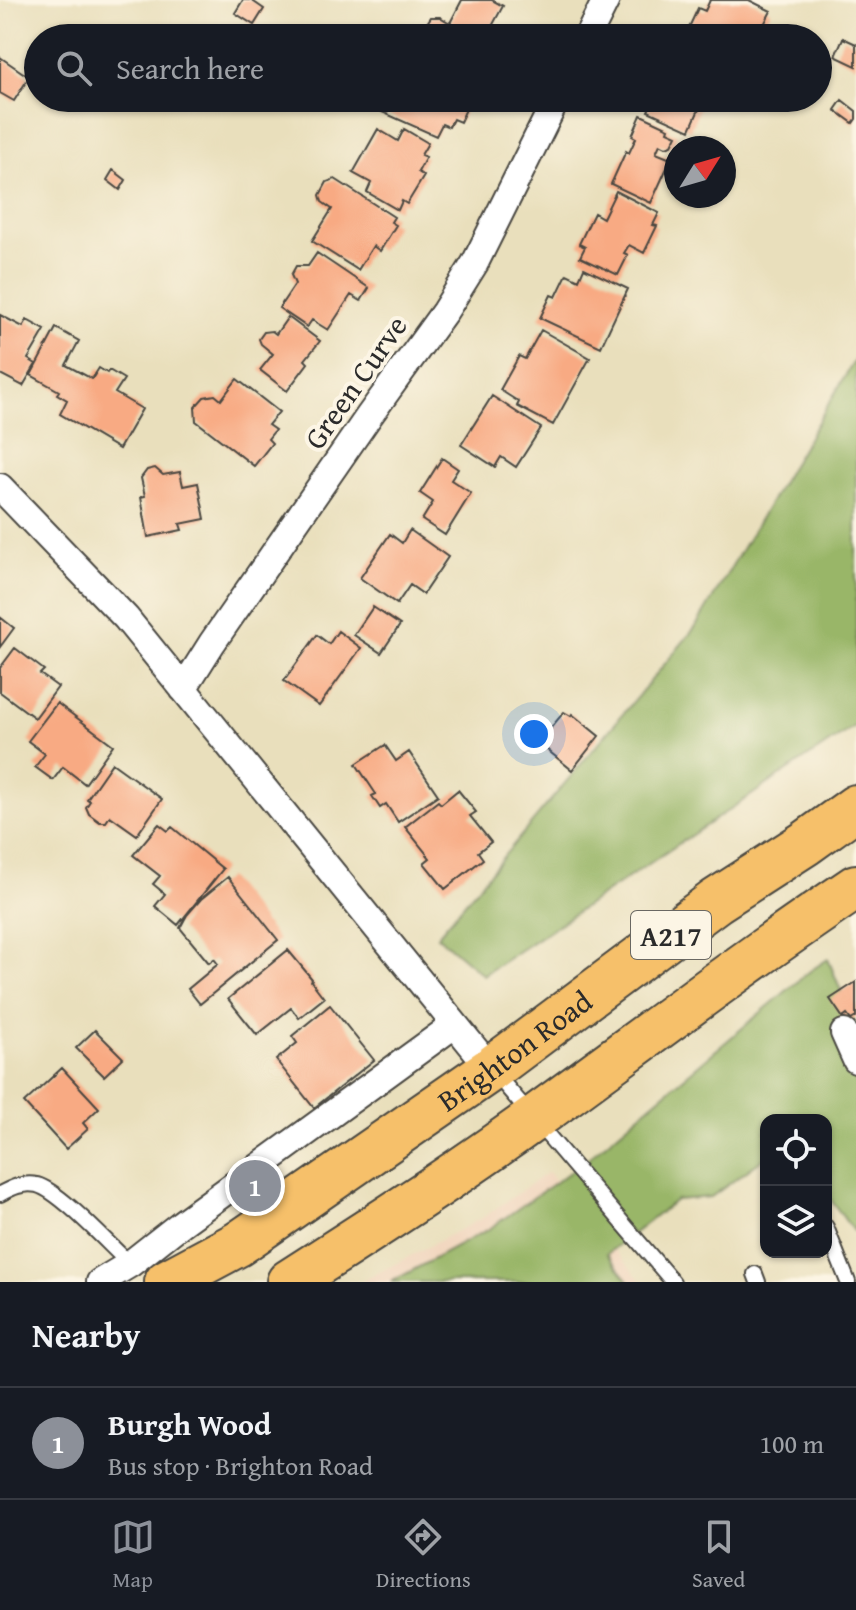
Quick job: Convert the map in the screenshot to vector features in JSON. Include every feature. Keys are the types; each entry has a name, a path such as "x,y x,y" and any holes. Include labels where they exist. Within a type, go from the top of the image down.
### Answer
{"highway":[{"name":"Brighton Road","path":"148,1273 238,1244 491,1069 716,901 856,807"},
{"name":"A217","path":"289,1282 533,1119 789,931 856,887"}],"street":[{"path":"594,24 606,0"},
{"name":"Green Curve","path":"183,689 369,416 445,311 475,263 550,112"},
{"path":"0,487 126,618 491,1069"},
{"name":"Brighton Road","path":"100,1282 148,1273 182,1223 454,1025"},
{"path":"844,1033 856,1060"}],"lane":[{"path":"491,1069 673,1282"},
{"path":"0,1194 18,1185 37,1185 60,1198 148,1273"},
{"path":"832,1242 848,1282"}],"shaded area":[{"path":"548,1172 642,1282 361,1282 484,1217"}],"green space":[{"path":"856,358 856,725 483,975 437,936 695,628"},
{"path":"828,959 856,1027 856,1230 853,1231 832,1201 832,1114 760,1114 760,1161 711,1197 676,1200 607,1254 630,1282 391,1282 489,1229 581,1164"}],"building":[{"path":"243,0 251,0 264,9 255,24 235,13"},
{"path":"462,0 492,0 503,6 493,24 426,24 431,17 440,17 450,23"},
{"path":"710,0 749,0 771,11 764,24 691,24 698,8 705,11"},
{"path":"843,38 856,44 856,66 835,56"},
{"path":"0,57 24,74 24,85 14,101 0,93"},
{"path":"842,100 856,111 853,123 835,110"},
{"path":"382,112 465,112 460,122 453,119 449,127 442,124 436,136"},
{"path":"650,112 698,112 690,130"},
{"path":"641,115 677,135 664,136 664,146 660,144 656,153 664,156 664,174 651,203 611,184 626,151 629,153 636,138 632,136"},
{"path":"378,129 398,141 404,129 428,143 421,155 426,157 418,172 424,176 407,204 402,201 398,210 367,192 371,183 353,173"},
{"path":"113,170 126,180 120,190 107,180"},
{"path":"335,179 394,217 391,222 396,225 380,251 373,246 358,270 312,241 332,209 322,202 320,195 327,182"},
{"path":"616,191 659,213 653,225 657,226 644,253 629,245 624,253 628,255 618,275 580,257 585,247 579,244 594,213 603,218"},
{"path":"317,253 369,288 361,301 351,295 328,330 312,320 307,327 279,308 295,284 291,275 296,266 308,266"},
{"path":"584,268 628,289 601,347 540,318 551,295 556,297 567,274 579,280"},
{"path":"0,315 23,327 27,320 45,330 28,359 36,364 23,386 0,374"},
{"path":"288,317 320,341 287,391 260,370 273,354 259,339 264,332 276,334"},
{"path":"56,328 79,341 66,365 92,379 99,368 107,373 109,370 124,379 115,393 142,409 119,449 60,414 67,400 57,394 59,391 31,375"},
{"path":"541,330 590,358 553,425 517,406 519,402 500,390 519,356 525,359"},
{"path":"237,379 279,412 268,425 275,430 268,439 272,443 254,466 196,421 195,407 204,397 215,395 221,400"},
{"path":"492,396 541,428 516,467 501,457 495,467 461,445"},
{"path":"442,458 458,469 451,480 471,493 445,535 422,520 433,502 420,493"},
{"path":"155,468 163,475 180,472 183,486 198,483 205,519 180,524 182,530 148,537 141,478 147,470"},
{"path":"410,530 448,557 423,594 410,585 397,604 360,578 390,534 402,543"},
{"path":"373,607 400,625 381,653 354,635"},
{"path":"0,617 14,628 0,647"},
{"path":"338,631 361,648 319,706 284,681 317,635 329,644"},
{"path":"15,648 44,670 40,674 58,687 35,718 0,692 0,668"},
{"path":"57,703 113,745 85,784 63,767 53,780 35,767 45,754 28,741"},
{"path":"564,712 572,714 599,736 572,770 545,748 550,742 543,737"},
{"path":"385,745 396,761 409,752 438,795 398,822 386,804 380,808 372,796 376,794 356,764"},
{"path":"112,763 162,799 137,835 110,816 106,822 100,822 89,814 86,807 90,801 87,799"},
{"path":"458,790 476,812 470,816 491,842 478,852 483,859 445,889 424,863 430,858 405,827 438,801 441,804"},
{"path":"159,824 168,831 172,827 223,869 178,925 155,906 165,894 153,884 160,876 133,855"},
{"path":"228,877 278,940 200,1004 188,989 218,964 214,959 209,963 180,928 201,899"},
{"path":"288,950 324,998 299,1018 291,1008 257,1035 228,999"},
{"path":"856,982 856,1017 851,1020 847,1015 843,1018 830,999"},
{"path":"330,1005 374,1060 314,1108 276,1060 297,1043 292,1036"},
{"path":"95,1030 123,1058 104,1076 76,1048"},
{"path":"62,1068 99,1108 83,1123 88,1129 66,1149 24,1103"}],"place":[{"name":"Burgh Wood","path":"255,1186"}]}
